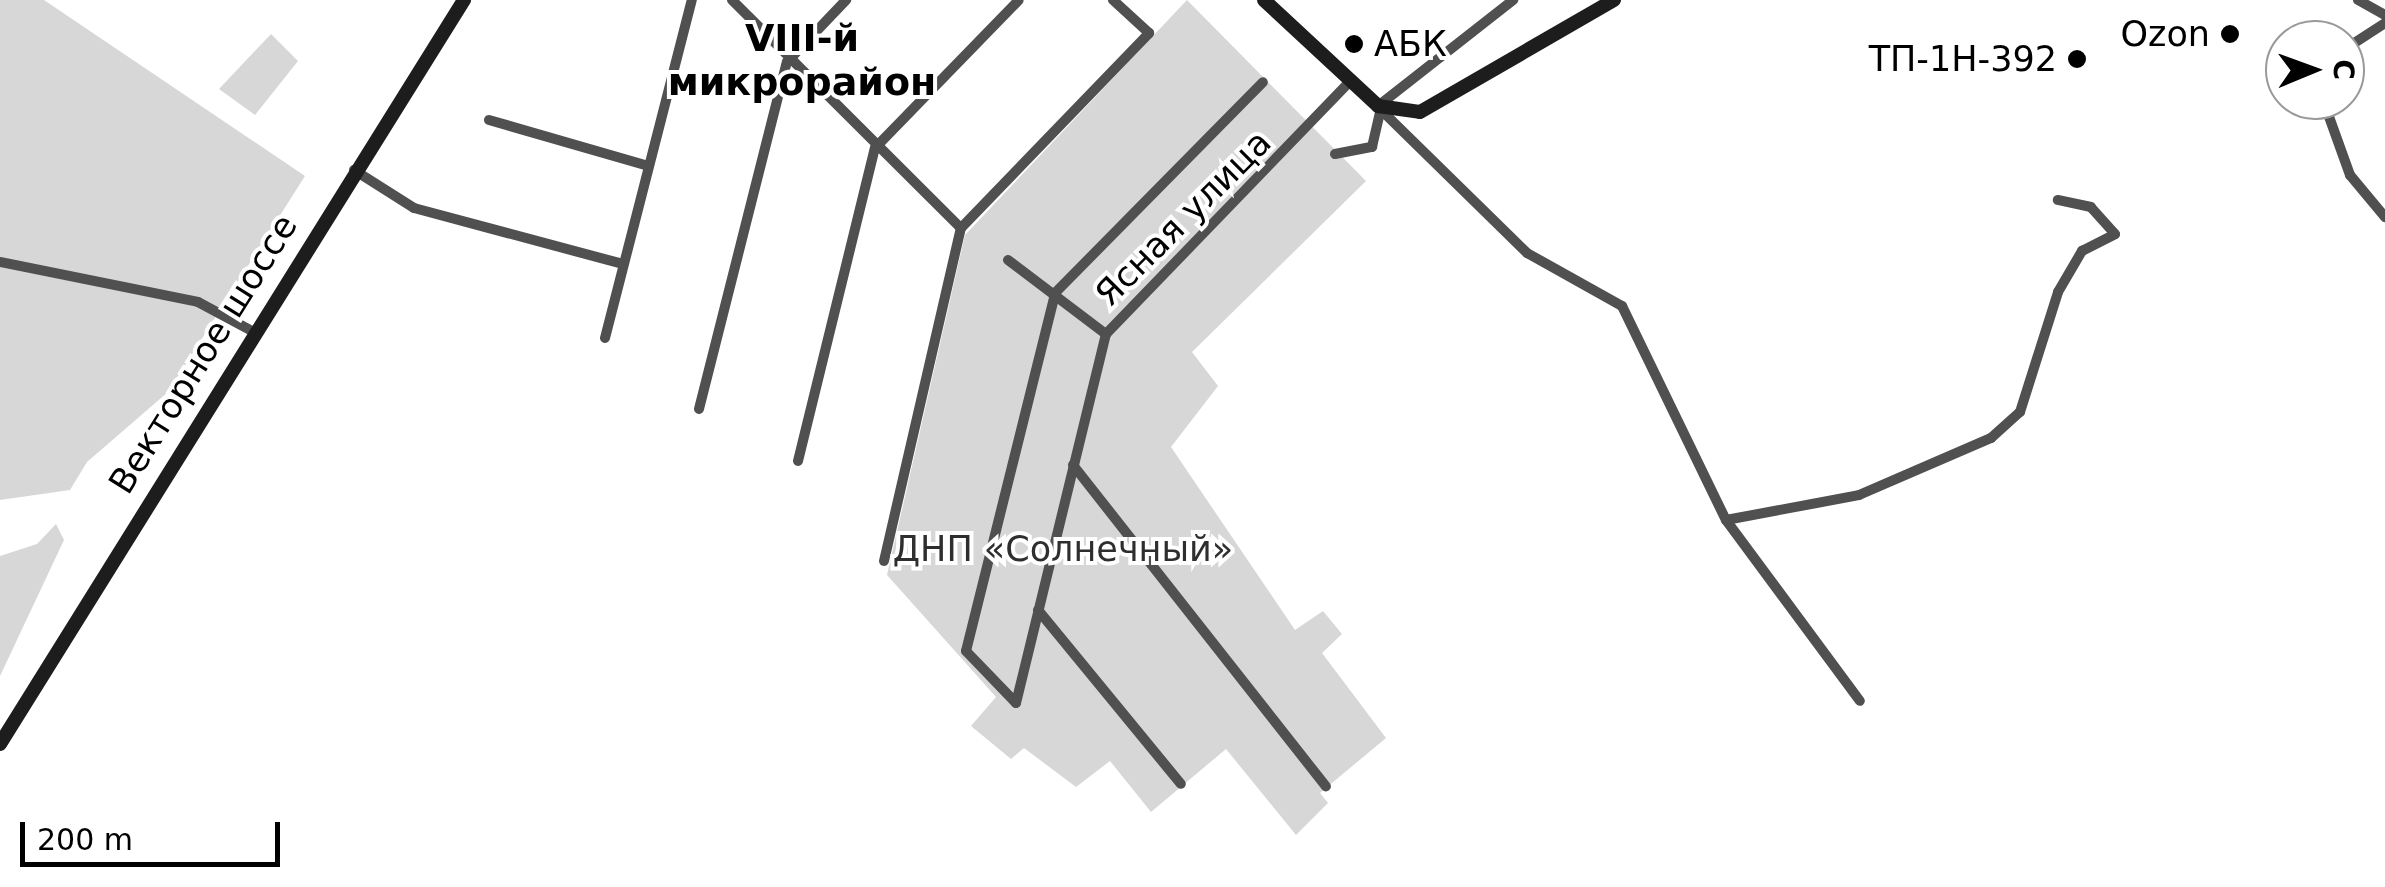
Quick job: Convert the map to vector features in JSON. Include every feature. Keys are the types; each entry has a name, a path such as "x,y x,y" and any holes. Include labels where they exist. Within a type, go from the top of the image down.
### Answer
{"main road":[{"name":"Векторное шоссе","path":"0,744 353,169 464,0"},
{"path":"1264,0 1378,106 1440,106 1614,0"}],"street":[{"path":"605,338 692,0"},
{"path":"732,0 787,62 960,228"},
{"path":"698,409 787,62 846,0"},
{"path":"798,462 876,148 1019,0"},
{"path":"884,561 960,228 1149,33 1113,0"},
{"path":"1378,106 1513,0"},
{"path":"2358,0 2385,14"},
{"name":"Ясная улица","path":"1055,293 966,651 1016,703 1106,334 1350,81"},
{"path":"1055,293 1263,82"},
{"path":"1335,154 1372,147 1384,123 1378,106"},
{"path":"1378,106 1526,252 1622,306 1692,435 1726,520 1860,701"},
{"path":"489,120 648,166"},
{"path":"2330,120 2350,175 2385,217"},
{"path":"353,169 414,208 623,264"},
{"path":"1726,520 1860,495 1991,438 2020,412 2058,292 2082,252 2115,234 2090,207 2058,200"},
{"path":"1008,260 1106,334"},
{"path":"0,262 198,302 252,331"},
{"path":"1074,466 1326,786"},
{"path":"1038,610 1182,784"}],"green space":[{"path":"0,0 44,0 305,176 168,392 87,462 70,490 0,500"},
{"name":"ДНП «Солнечный»","path":"1187,0 1366,181 1192,352 1218,386 1171,447 1295,630 1323,611 1342,634 1322,653 1386,738 1320,793 1328,803 1296,835 1226,749 1151,812 1110,761 1076,787 1024,748 1011,759 971,726 996,697 887,575 965,235"},
{"path":"271,34 298,61 255,115 219,89"},
{"path":"56,524 64,540 0,676 0,556 37,544"}],"place":[{"name":"Ozon","path":"2230,34"},
{"name":"АБК","path":"1354,44"},
{"name":"ТП-1Н-392","path":"2077,59"}],"district":[{"name":"VIII-й микрорайон","path":"802,60"}]}
